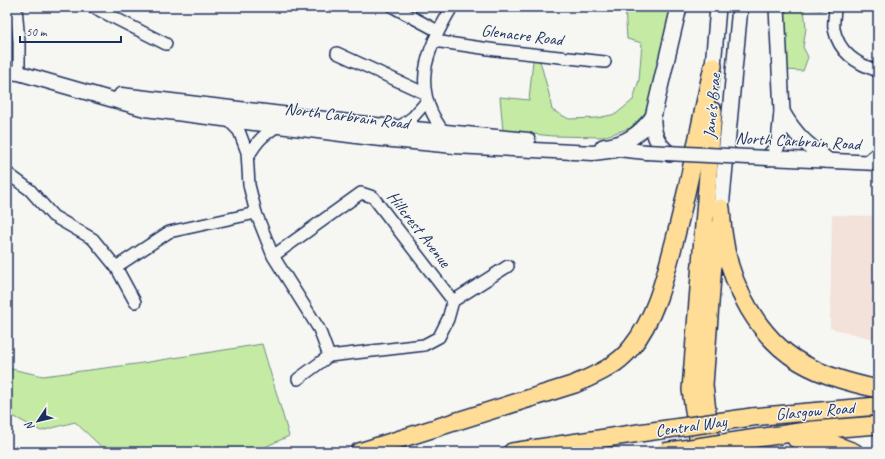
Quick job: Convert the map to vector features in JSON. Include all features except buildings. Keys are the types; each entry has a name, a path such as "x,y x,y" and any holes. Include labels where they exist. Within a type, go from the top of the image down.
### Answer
{"main road":[{"path":"670,154 664,150 654,135 652,127 653,117 679,7"},
{"name":"Jane's Brae","path":"713,66 718,7"},
{"name":"Jane's Brae","path":"721,208 740,7"},
{"path":"768,158 775,150 779,142 782,112 777,7"},
{"path":"359,452 576,384 613,365 630,349 641,334 654,309 664,282 696,150 713,66"},
{"path":"702,452 698,437 691,390 713,109 713,66"},
{"path":"782,112 791,128 800,139 827,160"},
{"path":"603,147 616,146 626,142 644,128 653,117"},
{"path":"721,208 724,240 736,283 749,310 763,330 781,348 800,362 828,376 852,384 878,389"},
{"path":"715,452 709,435 704,385 714,249 721,208"},
{"name":"Glasgow Road","path":"752,417 878,406"},
{"name":"Central Way","path":"512,452 752,417"},
{"name":"Glasgow Road","path":"763,437 813,430 878,425"},
{"path":"763,437 812,440 832,444 854,452"},
{"name":"Central Way","path":"664,452 763,437"}],"street":[{"path":"13,73 19,42 16,7"},
{"path":"93,7 166,44"},
{"name":"Glenacre Road","path":"393,7 436,36 496,50 605,62"},
{"path":"452,7 430,50 426,66 426,97 443,132 454,146"},
{"path":"835,7 834,28 839,43 854,61 865,67 878,71"},
{"path":"337,53 426,97"},
{"name":"North Carbrain Road","path":"13,73 145,109 381,139 454,146 593,153 621,149"},
{"name":"North Carbrain Road","path":"73,90 398,128 646,152 872,163"},
{"path":"381,139 414,117 426,97"},
{"path":"209,106 228,119 239,131 247,152 249,185 256,213 273,256 319,329 329,356"},
{"path":"248,157 256,143 266,132 294,116"},
{"path":"872,163 878,152"},
{"path":"7,173 30,190 52,216 93,239 116,267 135,302"},
{"name":"Hillcrest Avenue","path":"273,256 361,193 373,197 384,209 453,302"},
{"path":"116,267 169,232 256,213"},
{"path":"298,379 329,356 424,345 439,337 448,319 453,302 508,266"}],"shaded area":[{"path":"832,215 878,216 878,340 830,328"}],"green space":[{"path":"625,7 673,7 656,82 645,113 630,128 603,137 553,136 503,131 500,97 529,100 533,60 540,61 552,110 569,119 597,118 616,114 633,100 639,80 642,43 627,39"},
{"path":"782,7 823,7 822,10 804,9 806,28 803,47 808,57 803,71 784,70"},
{"path":"262,344 289,436 254,452 107,452 75,422 41,431 7,413 7,368 43,376 136,364"}]}
